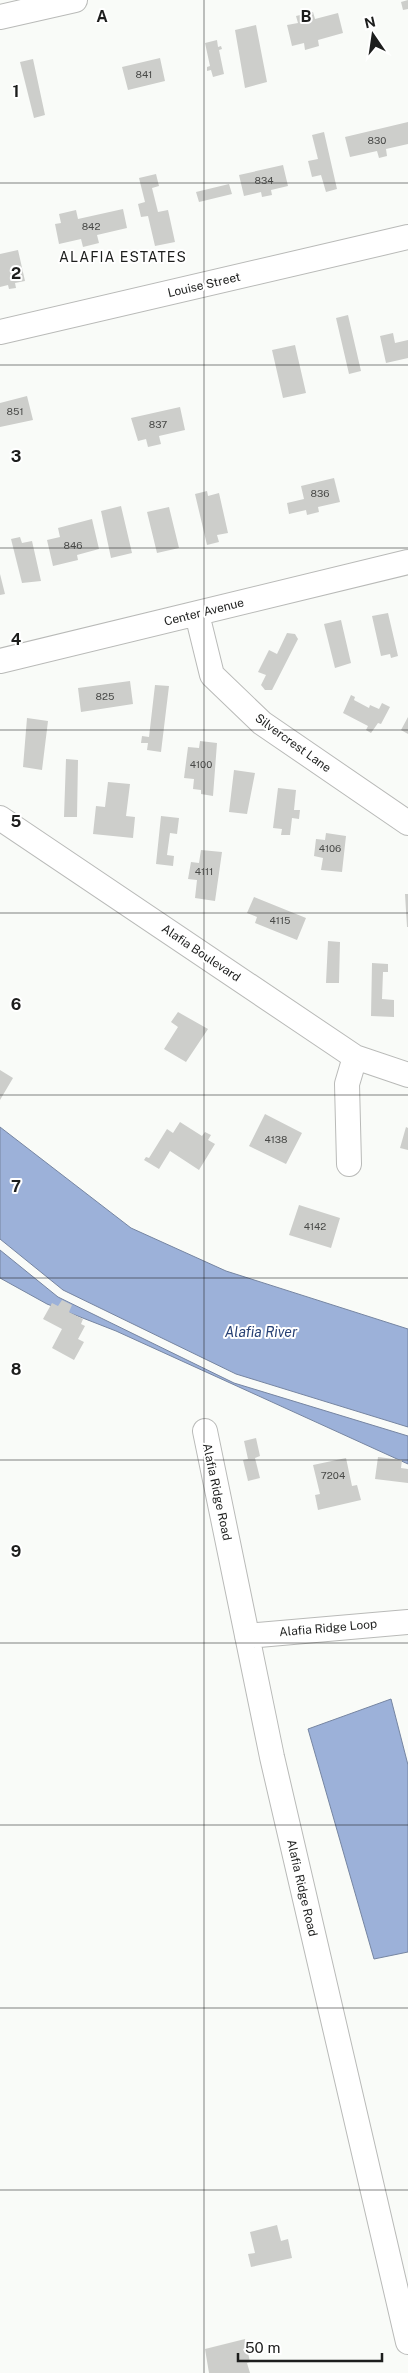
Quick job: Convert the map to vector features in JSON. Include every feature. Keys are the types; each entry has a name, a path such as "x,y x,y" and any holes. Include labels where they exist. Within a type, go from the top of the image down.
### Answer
{"street":[{"path":"0,17 75,0"},
{"name":"Louise Street","path":"0,332 408,237"},
{"name":"Center Avenue","path":"0,661 408,562"},
{"name":"Silvercrest Lane","path":"197,614 212,675 262,723 408,823"},
{"name":"Alafia Boulevard","path":"0,818 355,1057 408,1075"},
{"path":"349,1164 347,1084 355,1057"},
{"name":"Alafia Ridge Road","path":"205,1431 272,1758 408,2342"},
{"name":"Alafia Ridge Loop","path":"247,1636 408,1622"}],"water":[{"name":"Alafia River","path":"0,1127 131,1228 226,1271 408,1329 408,1427 236,1374 63,1290 0,1239"},
{"path":"0,1250 58,1297 234,1383 408,1436 408,1464 116,1331 47,1304 0,1278"},
{"path":"391,1699 408,1765 408,1952 374,1959 308,1729"}],"building":[{"path":"408,0 408,9 403,10 401,2"},
{"path":"313,12 315,19 338,13 343,33 318,40 319,46 305,50 304,43 292,46 287,25 298,23 296,16"},
{"path":"256,25 267,82 245,88 235,30"},
{"path":"217,40 218,47 221,46 222,49 219,50 224,74 213,77 211,70 207,71 207,67 210,66 205,43"},
{"path":"160,58 165,81 128,90 122,67"},
{"path":"33,59 45,115 34,118 20,62"},
{"path":"408,122 408,144 386,149 387,156 379,158 377,151 350,157 345,137"},
{"path":"324,132 337,189 326,192 321,175 312,177 308,161 318,159 312,135"},
{"path":"283,165 288,186 271,190 272,195 262,197 261,192 244,196 239,175"},
{"path":"156,174 159,186 152,188 158,212 168,210 175,242 155,246 148,216 141,217 138,204 145,202 139,178"},
{"path":"229,184 232,194 199,202 196,192"},
{"path":"123,209 127,228 97,235 99,243 83,247 81,239 59,244 55,224 61,223 59,214 76,210 78,219"},
{"path":"18,250 25,281 15,283 16,288 9,289 8,285 0,287 0,254"},
{"path":"348,315 361,371 349,374 336,318"},
{"path":"393,333 395,343 408,340 408,358 386,363 380,336"},
{"path":"295,345 306,393 283,398 272,350"},
{"path":"27,396 33,420 0,427 0,403"},
{"path":"180,407 185,430 159,436 161,444 148,447 146,439 138,441 131,418"},
{"path":"334,478 340,502 318,507 319,512 307,515 306,510 289,514 287,503 304,499 301,486"},
{"path":"207,491 208,496 219,493 228,533 217,535 219,542 207,545 195,494"},
{"path":"121,506 132,553 111,558 101,511"},
{"path":"169,507 179,548 157,553 147,512"},
{"path":"92,519 99,549 77,555 78,560 53,566 47,540 60,537 58,528"},
{"path":"20,537 22,543 32,541 41,581 22,583 11,539"},
{"path":"0,574 5,594 0,595"},
{"path":"388,613 398,656 391,658 390,654 381,656 372,616"},
{"path":"341,620 351,663 335,668 324,624"},
{"path":"287,633 295,634 298,639 272,690 265,690 261,685 266,675 258,672 269,650 277,654"},
{"path":"130,681 133,704 81,712 78,688"},
{"path":"155,685 169,686 161,752 147,750 148,743 141,743 142,736 149,737"},
{"path":"351,695 355,697 354,700 369,708 370,705 379,709 382,703 390,707 381,724 378,723 371,733 366,730 368,726 343,713"},
{"path":"408,717 408,734 401,730"},
{"path":"27,718 48,721 42,770 23,767"},
{"path":"200,741 217,743 213,796 201,794 201,790 193,789 194,779 184,778 188,747 199,748"},
{"path":"66,759 78,760 77,817 64,817"},
{"path":"234,770 255,773 247,814 229,812"},
{"path":"108,782 130,784 126,816 135,817 133,838 93,834 96,806 105,807"},
{"path":"278,788 296,790 294,810 300,810 299,819 292,818 290,835 281,835 282,829 273,828"},
{"path":"161,816 179,818 177,834 170,833 167,855 174,856 173,866 156,864"},
{"path":"326,833 346,836 342,872 321,870 323,858 314,856 316,839 325,840"},
{"path":"201,850 222,852 215,901 195,898 197,880 188,879 191,862 199,863"},
{"path":"405,894 408,894 408,927 407,927"},
{"path":"254,897 306,918 297,940 255,923 257,917 247,913"},
{"path":"328,941 340,942 339,983 326,983"},
{"path":"372,963 388,964 388,972 383,972 382,999 394,1000 394,1017 371,1016"},
{"path":"178,1012 208,1029 186,1062 164,1049 178,1027 171,1022"},
{"path":"0,1070 13,1078 0,1100"},
{"path":"265,1114 302,1133 286,1164 249,1146"},
{"path":"180,1122 202,1136 205,1132 211,1135 208,1140 215,1144 199,1170 170,1151 159,1169 144,1160 146,1157 149,1158 167,1129 173,1133"},
{"path":"406,1127 408,1128 408,1150 400,1148"},
{"path":"299,1205 340,1218 331,1248 289,1235"},
{"path":"62,1300 72,1305 69,1312 83,1319 81,1324 85,1326 78,1339 84,1342 74,1360 52,1348 62,1329 43,1319 52,1303 58,1306"},
{"path":"256,1438 260,1456 255,1458 260,1478 248,1481 243,1460 248,1459 244,1441"},
{"path":"378,1457 402,1460 401,1468 408,1469 408,1483 375,1479"},
{"path":"346,1458 352,1486 357,1485 361,1500 318,1510 315,1495 320,1494 313,1465"},
{"path":"277,2225 281,2241 288,2239 292,2258 251,2267 248,2254 255,2253 250,2232"},
{"path":"245,2339 250,2362 247,2363 250,2373 209,2373 205,2349"}],"district":[{"name":"ALAFIA ESTATES","path":"123,257"}]}
